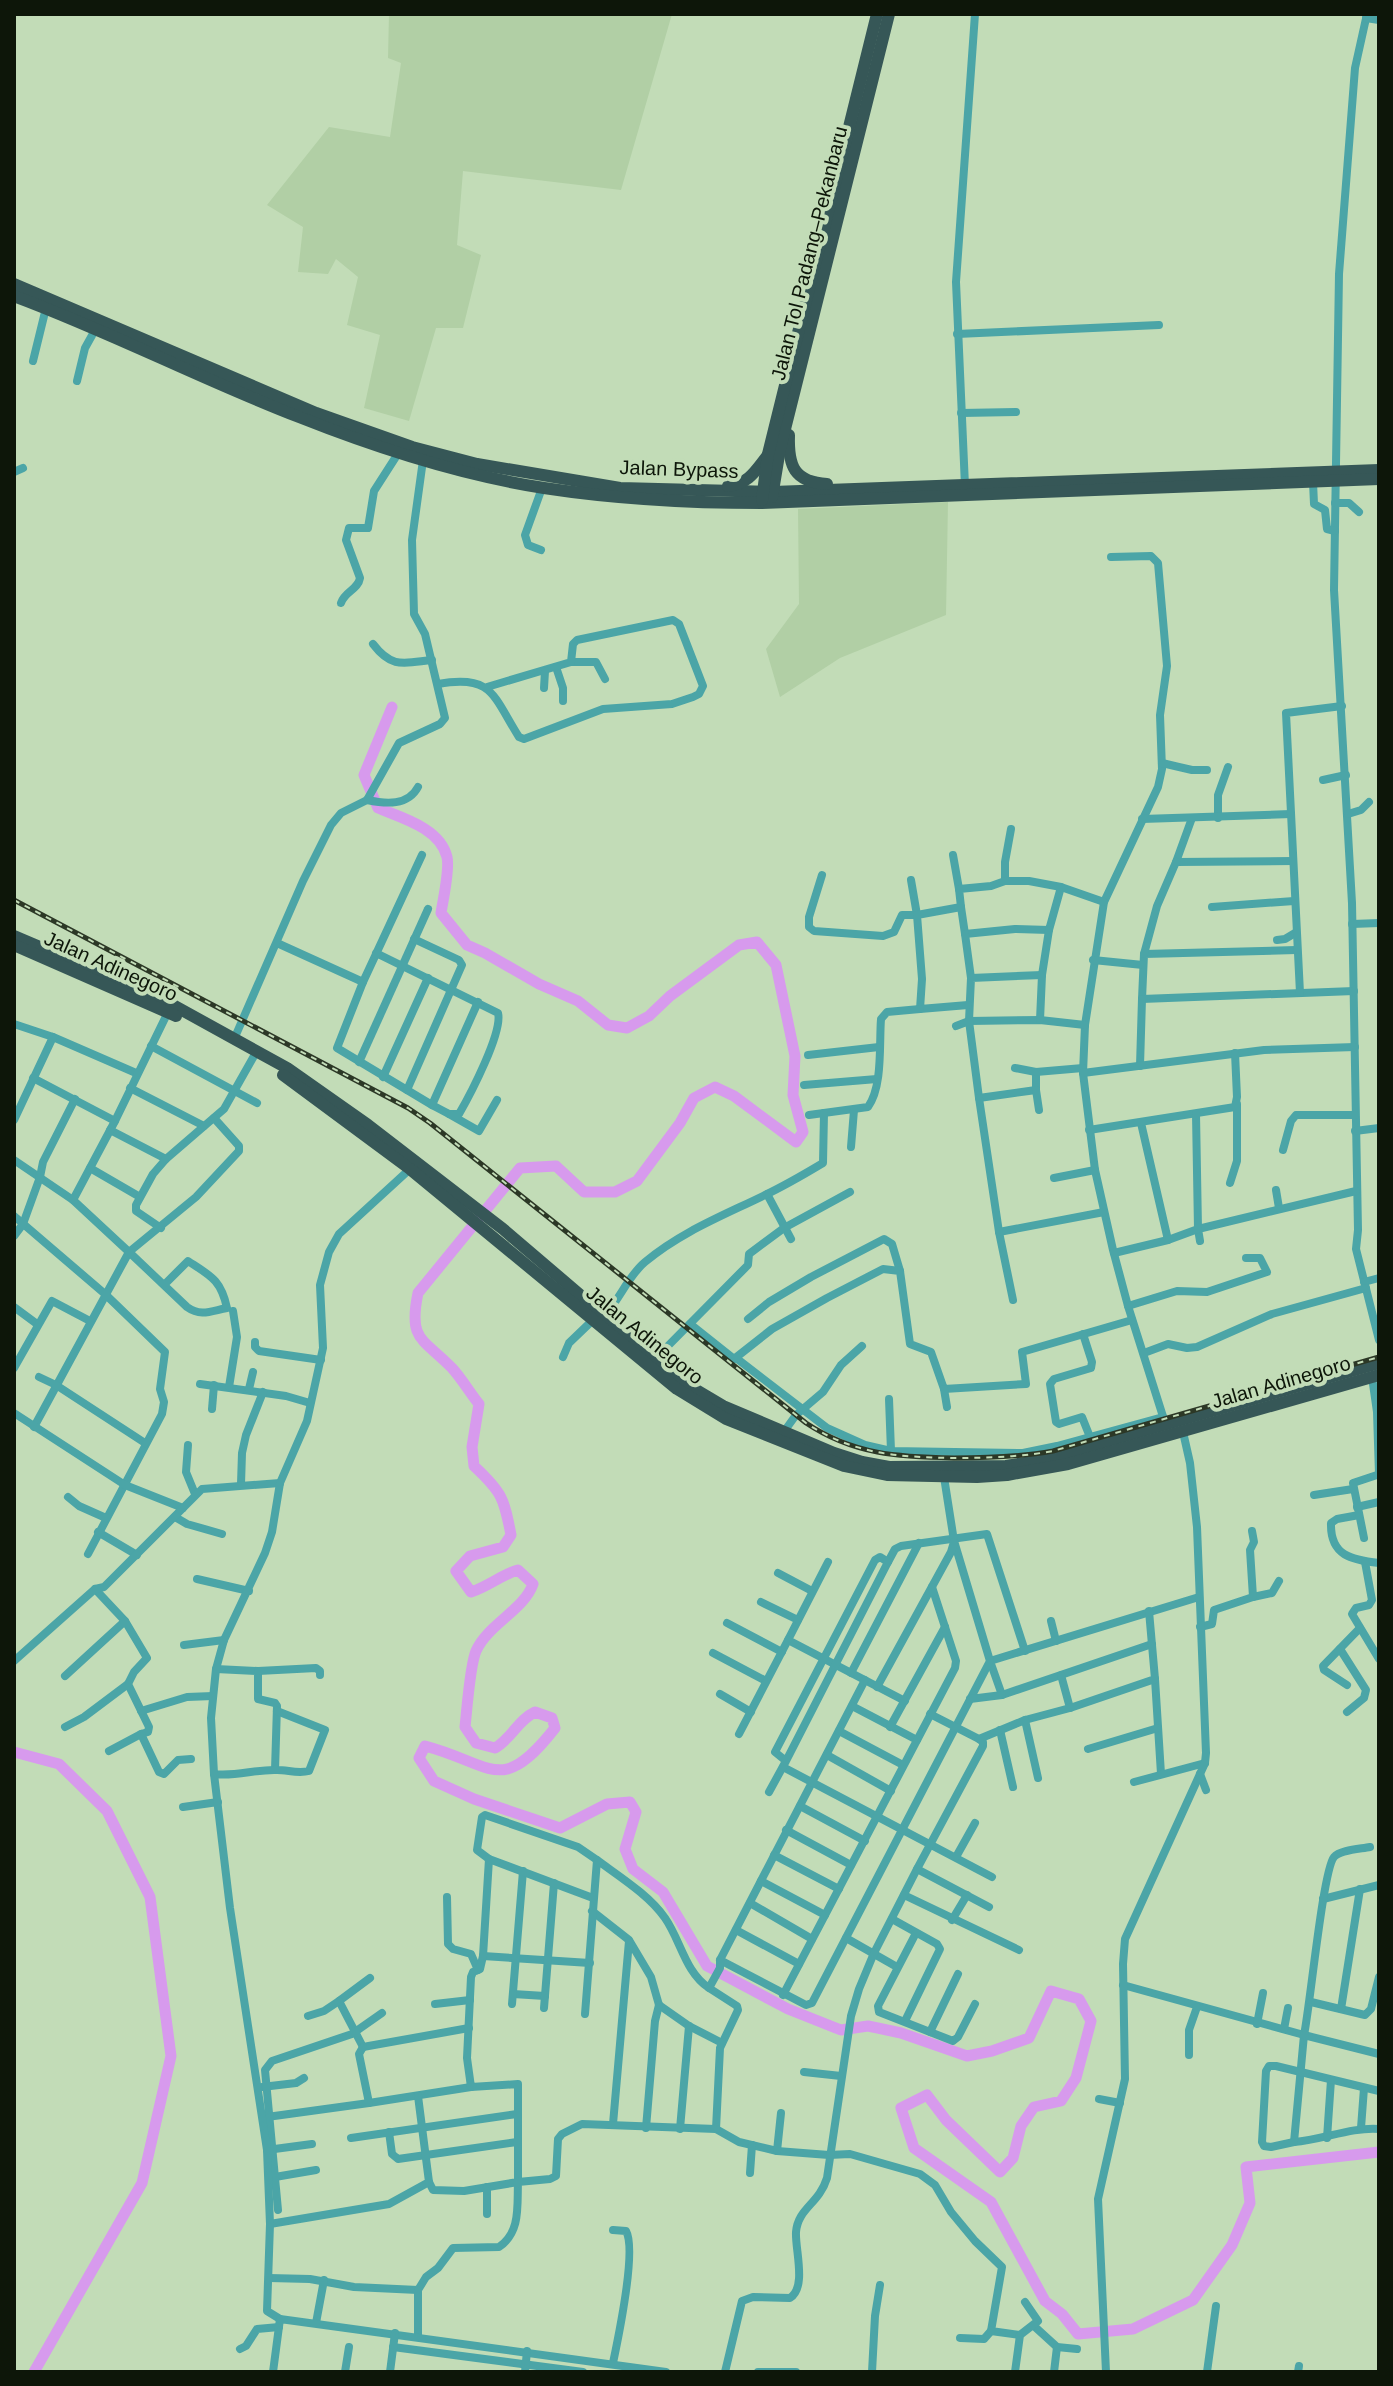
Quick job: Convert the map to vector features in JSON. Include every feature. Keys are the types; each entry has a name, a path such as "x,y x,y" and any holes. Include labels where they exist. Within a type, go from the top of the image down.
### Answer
{"highway":[{"name":"Jalan Tol Padang–Pekanbaru","path":"767,498 768,454 877,14"},
{"name":"Jalan Tol Padang–Pekanbaru","path":"767,498 889,14"},
{"name":"Jalan Bypass","path":"14,284 316,413 412,447 524,473 620,488 681,489 767,498 965,486 1023,489 1313,482 1335,476 1379,479"},
{"name":"Jalan Bypass","path":"14,296 297,417 423,460 542,488 664,500 767,498 1335,476 1379,470"},
{"path":"789,412 788,454 791,467 802,478 815,483 876,489"},
{"path":"681,489 740,485 751,477 768,454"},
{"name":"Jalan Adinegoro","path":"14,936 162,999 287,1068 499,1234 702,1405 757,1433 844,1466 887,1475 1007,1475 1094,1449 1183,1432 1376,1376"},
{"name":"Jalan Adinegoro","path":"14,945 168,1012 254,1056 366,1129 410,1169 463,1205"},
{"path":"636,1349 723,1406 783,1433 862,1462 889,1467 1006,1466 1094,1449 1165,1421 1379,1363"}],"street":[{"path":"965,486 956,282 975,14"},
{"path":"1379,20 1367,16 1355,68 1343,197 1337,314 1334,590 1352,924 1356,1249 1379,1338"},
{"path":"33,361 46,308"},
{"path":"957,334 1159,325"},
{"path":"77,381 85,348 95,330"},
{"path":"961,413 1016,412"},
{"path":"341,603 360,578 346,540 349,528 368,528 374,491 399,452"},
{"path":"370,799 399,743 443,721 445,714 425,634 415,619 412,580 414,512 423,460"},
{"path":"1313,482 1314,504 1326,511 1327,529 1335,531"},
{"path":"541,550 528,545 525,535 542,488"},
{"path":"1335,503 1351,504 1359,512"},
{"path":"1111,557 1151,556 1158,563 1167,666 1160,715 1162,763 1158,787 1104,902 1093,960 1083,1071 1089,1130 1104,1212 1132,1320 1165,1421"},
{"path":"487,687 519,737 524,739 603,709 672,704 699,694 703,686 675,620 577,640 572,648 571,662"},
{"path":"373,644 392,662 402,664 432,660"},
{"path":"438,684 473,682 487,687 571,662 596,662 605,679"},
{"path":"556,667 563,688 563,701"},
{"path":"544,688 545,671"},
{"path":"1300,993 1286,713 1342,706"},
{"path":"1162,763 1207,770"},
{"path":"1218,818 1219,788 1228,767"},
{"path":"1323,780 1346,775"},
{"path":"235,1037 303,881 331,825 341,813 370,799 387,803 403,801 412,797 418,787"},
{"path":"1348,814 1361,810 1369,802"},
{"path":"1142,819 1291,814"},
{"path":"1140,1066 1144,954 1157,906 1192,818"},
{"path":"1005,881 1011,829"},
{"path":"422,855 337,1044 340,1051 479,1131 497,1100"},
{"path":"953,855 971,978 969,1021 979,1098 999,1232 1013,1300"},
{"path":"1176,862 1293,861"},
{"path":"822,875 808,924 814,931 888,936 894,932 902,915 961,907"},
{"path":"911,880 922,979 920,1009"},
{"path":"959,889 991,886 1005,881 1029,881 1061,887 1104,902"},
{"path":"1040,1020 1042,975 1049,930 1061,887"},
{"path":"1212,907 1294,901"},
{"path":"359,1062 428,909"},
{"path":"1352,924 1379,923"},
{"path":"965,934 1015,929 1049,930"},
{"path":"1277,940 1295,933"},
{"path":"407,1090 461,970 461,962 414,939"},
{"path":"277,943 363,982"},
{"path":"1144,954 1296,950"},
{"path":"376,953 498,1013 499,1022 461,1111 456,1115 449,1114"},
{"path":"1093,960 1143,965"},
{"path":"971,978 1042,975"},
{"path":"383,1077 428,978"},
{"path":"1142,999 1354,991"},
{"path":"432,1105 478,1002"},
{"path":"809,1115 854,1110 871,1104 884,1015 968,1005"},
{"path":"73,1200 168,1012"},
{"path":"956,1026 969,1021 1040,1020 1085,1025"},
{"path":"14,1024 53,1037 136,1073"},
{"path":"14,1120 53,1037"},
{"path":"151,1046 257,1103"},
{"path":"808,1055 879,1047"},
{"path":"1015,1068 1036,1072 1083,1071 1235,1053 1355,1047"},
{"path":"1230,1183 1237,1161 1235,1053"},
{"path":"161,1228 136,1211 140,1197 166,1159 224,1109 254,1056"},
{"path":"1036,1072 1039,1110"},
{"path":"33,1078 115,1121"},
{"path":"804,1085 877,1079"},
{"path":"130,1088 204,1126"},
{"path":"979,1098 1036,1090"},
{"path":"14,1236 23,1224 43,1162 75,1099"},
{"path":"1089,1130 1228,1110 1237,1103"},
{"path":"851,1147 854,1110"},
{"path":"563,1357 569,1343 618,1302 639,1268 652,1257 691,1230 823,1163 824,1113"},
{"path":"1196,1114 1200,1241"},
{"path":"1283,1150 1289,1126 1296,1115 1355,1115"},
{"path":"34,1427 129,1252 196,1197 239,1151 239,1146 214,1118"},
{"path":"1141,1123 1168,1240"},
{"path":"1355,1131 1379,1128"},
{"path":"110,1130 166,1159"},
{"path":"14,1160 73,1200 187,1307 199,1314 227,1308 223,1289 210,1274 188,1261 164,1285"},
{"path":"90,1168 140,1197"},
{"path":"278,2210 262,2087 230,1908 214,1774 213,1696 216,1669 224,1640 249,1591 272,1532 280,1483 307,1421 321,1360 324,1324 320,1285 329,1252 339,1234 410,1169"},
{"path":"1054,1178 1095,1170"},
{"path":"1276,1190 1279,1208"},
{"path":"1114,1253 1198,1229 1219,1228 1279,1208 1356,1191"},
{"path":"655,1359 748,1265 749,1254 784,1228 850,1192"},
{"path":"767,1194 791,1239"},
{"path":"999,1232 1104,1212"},
{"path":"14,1216 105,1294 165,1352 160,1389 164,1407 88,1554"},
{"path":"748,1319 769,1302 811,1277 884,1239 892,1244 900,1271 910,1344 931,1352 947,1407"},
{"path":"1128,1306 1177,1291 1207,1292 1267,1272 1260,1258 1246,1258"},
{"path":"736,1358 772,1329 827,1298 883,1269 900,1271"},
{"path":"1144,1353 1168,1344 1197,1347 1272,1314 1379,1278"},
{"path":"14,1368 52,1301 90,1321"},
{"path":"14,1307 37,1324"},
{"path":"229,1387 237,1337 233,1311"},
{"path":"944,1389 1026,1384 1022,1352 1132,1320"},
{"path":"690,1324 730,1358 736,1358 827,1428 865,1445 891,1451 935,1454 1094,1449 1082,1417 1056,1422 1050,1384 1054,1379 1091,1368 1083,1334"},
{"path":"255,1342 259,1351 321,1360"},
{"path":"783,1433 801,1410 816,1400 841,1365 862,1346"},
{"path":"249,1389 253,1372"},
{"path":"1364,1538 1353,1489 1355,1481 1378,1474 1376,1376"},
{"path":"39,1377 145,1443"},
{"path":"200,1384 249,1389 310,1403"},
{"path":"212,1409 214,1385"},
{"path":"241,1484 246,1435 263,1392"},
{"path":"889,1399 891,1451"},
{"path":"14,1413 125,1485 183,1508"},
{"path":"1106,2372 1098,2199 1125,2079 1124,1949 1128,1929 1205,1763 1207,1744 1197,1527 1190,1463 1183,1432"},
{"path":"188,1445 186,1472 195,1494"},
{"path":"944,1477 953,1539 1002,1695"},
{"path":"14,1661 95,1589 104,1587 195,1494 207,1488 280,1483"},
{"path":"1314,1495 1353,1489"},
{"path":"68,1497 84,1509 106,1518"},
{"path":"1379,1502 1334,1520 1330,1528 1345,1557 1379,1563"},
{"path":"175,1517 187,1524 222,1534"},
{"path":"1252,1531 1253,1597"},
{"path":"98,1532 137,1555"},
{"path":"769,1792 875,1560 884,1559 898,1547 987,1534 1025,1651"},
{"path":"877,1687 951,1552 953,1539"},
{"path":"851,1673 919,1543"},
{"path":"739,1734 828,1562"},
{"path":"1365,1562 1375,1603 1353,1611 1379,1659"},
{"path":"778,1573 812,1591"},
{"path":"197,1579 249,1591"},
{"path":"1200,1627 1212,1624 1214,1610 1272,1593 1279,1581"},
{"path":"783,1995 956,1664 932,1587"},
{"path":"65,1727 84,1717 128,1684 134,1672 148,1660 125,1621 95,1589"},
{"path":"718,1968 806,2005 812,2003 990,1661 1199,1597"},
{"path":"761,1602 798,1620"},
{"path":"1149,1611 1161,1774"},
{"path":"65,1676 125,1621"},
{"path":"1051,1621 1056,1641"},
{"path":"727,1623 782,1652"},
{"path":"890,1727 945,1627"},
{"path":"1347,1685 1323,1668 1360,1628"},
{"path":"184,1645 224,1640"},
{"path":"788,1640 905,1701"},
{"path":"970,1699 1002,1695 1152,1644"},
{"path":"1340,1649 1366,1690 1364,1698 1347,1712"},
{"path":"713,1653 766,1681"},
{"path":"782,1760 828,1662"},
{"path":"216,1669 258,1671 316,1668 320,1675"},
{"path":"258,1671 258,1699 275,1703 277,1711 275,1770"},
{"path":"1061,1675 1070,1708"},
{"path":"979,1739 1025,1720 1155,1679"},
{"path":"709,1988 786,1830 865,1680"},
{"path":"109,1751 149,1729 128,1684"},
{"path":"720,1694 751,1712"},
{"path":"141,1711 187,1697 213,1696"},
{"path":"852,1706 917,1740"},
{"path":"214,1774 309,1771 325,1732 323,1728 277,1711"},
{"path":"725,2372 742,2301 753,2297 790,2298 796,2293 798,2219 821,2193 827,2178 851,2016 874,1953 983,1746 979,1739 930,1714"},
{"path":"1025,1720 1038,1778"},
{"path":"1088,1749 1158,1728"},
{"path":"1000,1730 1013,1787"},
{"path":"839,1731 903,1765"},
{"path":"141,1734 161,1774 178,1760 191,1759"},
{"path":"827,1755 891,1791"},
{"path":"782,1760 813,1782 992,1877"},
{"path":"1134,1782 1205,1763"},
{"path":"1200,1774 1206,1790"},
{"path":"183,1807 218,1802"},
{"path":"800,1806 865,1841"},
{"path":"593,1898 489,1859 477,1850 482,1817 485,1815 578,1847 634,1887 665,1917 696,1977 738,2008 722,2043 716,2129"},
{"path":"956,1857 975,1823"},
{"path":"786,1830 851,1865"},
{"path":"1294,2142 1299,2073 1323,1899 1334,1857 1370,1847"},
{"path":"774,1855 839,1889"},
{"path":"471,2087 467,2058 472,1974 478,1970 483,1956 489,1859"},
{"path":"585,2014 597,1860"},
{"path":"917,1869 989,1907"},
{"path":"523,1871 513,1999 545,1996"},
{"path":"761,1881 825,1915"},
{"path":"544,2008 554,1883"},
{"path":"1323,1899 1379,1885"},
{"path":"1341,2009 1360,1889"},
{"path":"904,1895 1019,1950"},
{"path":"952,1920 967,1895"},
{"path":"447,1897 448,1944 453,1949 471,1954 478,1970"},
{"path":"750,1903 812,1939"},
{"path":"592,1911 629,1940 651,1977 659,2005 646,2128"},
{"path":"892,1919 937,1944 940,1949 905,2021"},
{"path":"736,1930 799,1964"},
{"path":"916,1933 878,2010 955,2040 975,2004"},
{"path":"846,1938 897,1967"},
{"path":"613,2124 629,1940"},
{"path":"483,1956 590,1963"},
{"path":"930,2032 958,1974"},
{"path":"1311,2002 1362,2015 1369,2013 1379,1977"},
{"path":"308,2016 324,2011 370,1978"},
{"path":"1123,1985 1257,2024 1379,2054"},
{"path":"1257,2024 1263,1993"},
{"path":"435,2004 470,2000"},
{"path":"339,2001 363,2047"},
{"path":"659,2005 689,2026 722,2043"},
{"path":"1189,2055 1189,2030 1197,2007"},
{"path":"1284,2029 1288,2008"},
{"path":"262,2087 263,2074 272,2061 356,2032 382,2013"},
{"path":"680,2129 689,2026"},
{"path":"363,2047 469,2028"},
{"path":"363,2047 359,2054 369,2103"},
{"path":"1379,2091 1269,2066 1266,2071 1262,2142 1264,2146 1271,2147 1327,2138 1361,2128 1379,2129"},
{"path":"804,2072 841,2076"},
{"path":"262,2087 296,2083 304,2078"},
{"path":"1327,2138 1331,2080"},
{"path":"266,2117 517,2083 516,2227 499,2247 453,2248 447,2252 438,2268 426,2277 418,2290 418,2336"},
{"path":"1361,2128 1364,2088"},
{"path":"418,2096 429,2182 433,2190 464,2191 550,2179 556,2176 558,2139 582,2124 716,2129 728,2133 736,2141 777,2151 850,2154 916,2173 935,2185 951,2212 1002,2267 991,2331 984,2339 960,2338"},
{"path":"1099,2099 1120,2103"},
{"path":"777,2151 781,2113"},
{"path":"351,2138 517,2114"},
{"path":"389,2132 392,2154 396,2158 517,2142"},
{"path":"270,2150 312,2144"},
{"path":"750,2173 752,2145"},
{"path":"270,2150 267,2311 280,2323"},
{"path":"275,2177 316,2170"},
{"path":"270,2224 389,2204 429,2182"},
{"path":"487,2187 487,2214"},
{"path":"613,2230 626,2231 629,2245 622,2320 613,2363"},
{"path":"269,2278 324,2280 354,2287 418,2290"},
{"path":"316,2323 324,2280"},
{"path":"872,2372 880,2285"},
{"path":"991,2331 1020,2335 1034,2326 1038,2319 1025,2302"},
{"path":"1207,2372 1216,2306"},
{"path":"273,2372 280,2323"},
{"path":"240,2349 246,2346 257,2329 280,2323 316,2323 613,2363 623,2369 666,2372"},
{"path":"1034,2326 1057,2347 1077,2349"},
{"path":"390,2372 395,2333"},
{"path":"1015,2372 1020,2335"},
{"path":"345,2372 349,2347"},
{"path":"393,2347 521,2368 583,2372"},
{"path":"1054,2372 1057,2347"},
{"path":"521,2368 523,2351"},
{"path":"758,2372 796,2372"}],"shaded area":[{"path":"389,14 672,14 621,190 463,171 457,245 481,255 463,328 436,328 409,421 364,408 380,335 347,325 358,277 336,259 328,274 298,272 303,227 267,205 329,127 390,137 401,63 388,58"},
{"path":"948,502 946,615 840,658 780,697 766,649 799,604 798,509"}],"waterway":[{"path":"392,707 364,775 378,808 419,825 443,847 448,869 441,913 467,945 578,1001 608,1025 627,1028 649,1016 670,996 739,945 757,942 776,965 795,1056 793,1095 803,1132 796,1142 734,1096 715,1087 694,1098 680,1123 637,1181 615,1192 584,1192 556,1166 520,1168 418,1293 415,1321 420,1337 452,1368 479,1404 472,1447 474,1466 500,1496 511,1535 503,1547 470,1556 456,1571 471,1592 518,1570 533,1584 522,1602 489,1633 476,1651 465,1727 476,1743 495,1748 535,1712 552,1718 555,1728 537,1749 508,1769 495,1770 425,1746 419,1758 434,1781 474,1799 560,1828 607,1804 630,1802 636,1812 625,1849 633,1869 663,1892 707,1966 788,2009 841,2030 868,2026 901,2033 967,2056 1029,2038 1051,1991 1079,1999 1091,2021 1076,2078 1061,2101 1034,2107 1021,2126 1013,2158 1000,2172 946,2120 927,2095 901,2108 914,2148 991,2202 1045,2301 1062,2314 1078,2334 1133,2329 1193,2300 1232,2245 1250,2203 1246,2167 1379,2152"},
{"path":"14,1752 59,1764 107,1811 150,1897 171,2056 142,2183 34,2372"}],"railway":[{"path":"14,900 408,1108 806,1423 859,1448 914,1457 954,1458 1004,1457 1053,1451 1379,1357"}]}
